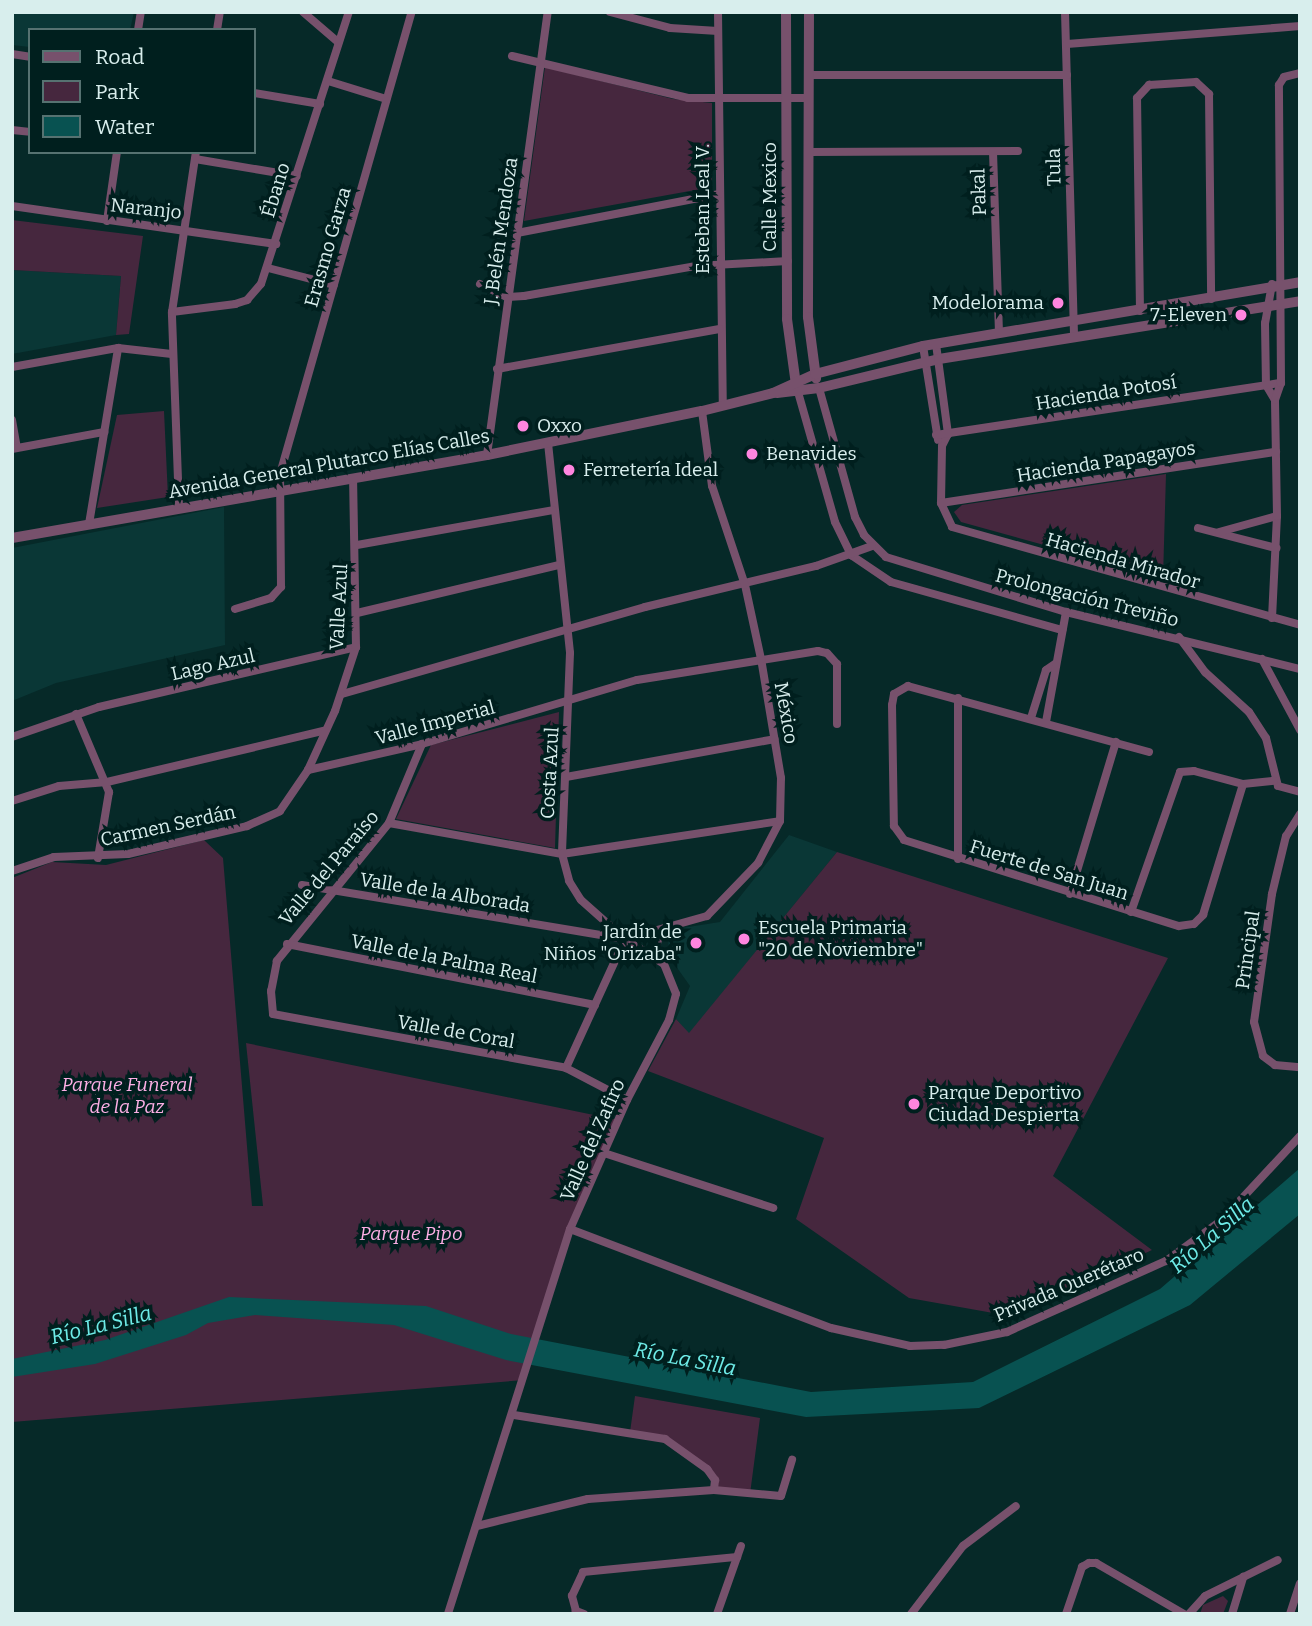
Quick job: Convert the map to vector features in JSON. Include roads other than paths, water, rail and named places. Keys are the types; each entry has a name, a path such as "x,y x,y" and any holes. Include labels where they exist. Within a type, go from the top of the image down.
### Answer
{"street":[{"path":"303,12 338,42"},
{"name":"Ébano","path":"173,312 247,300 255,293 268,268 349,12"},
{"name":"Erasmo Garza","path":"235,609 271,598 281,587 278,491 412,12"},
{"name":"J. Belén Mendoza","path":"487,455 548,12"},
{"path":"610,12 670,28 718,31"},
{"name":"Esteban Leal V.","path":"718,12 719,329 723,406"},
{"name":"Calle Mexico","path":"786,12 788,344 798,393"},
{"name":"Calle Mexico","path":"809,12 808,317 819,388"},
{"name":"Tula","path":"1065,12 1074,338"},
{"path":"1067,44 1300,26"},
{"path":"512,56 660,93 719,100 809,98"},
{"path":"1272,618 1277,516 1275,400 1281,383 1281,287 1277,275 1279,85 1284,77 1300,73"},
{"path":"809,75 1067,75"},
{"path":"328,81 386,99"},
{"path":"1140,311 1140,89 1149,85 1204,86 1209,93 1211,299"},
{"path":"256,93 320,104"},
{"path":"993,152 1018,151"},
{"name":"Pakal","path":"808,152 993,152 999,332"},
{"path":"107,220 117,154"},
{"path":"179,507 172,354 173,312 183,229 196,155 297,176"},
{"path":"517,233 719,194"},
{"name":"Naranjo","path":"12,206 276,244"},
{"path":"480,284 507,297 719,264 788,261"},
{"path":"268,268 334,285"},
{"path":"1275,400 1266,385 1266,307 1269,289 1277,275"},
{"name":"Avenida General Plutarco Elías Calles","path":"773,393 794,381 815,374 923,346 1300,282"},
{"name":"Avenida General Plutarco Elías Calles","path":"12,538 487,455 702,411 773,393 798,393 939,359 1300,301"},
{"path":"497,369 719,329"},
{"path":"936,344 948,434 942,446 941,503"},
{"path":"923,346 936,435 942,446"},
{"path":"12,367 118,348 172,354"},
{"path":"89,524 118,348"},
{"name":"Hacienda Potosí","path":"936,435 1281,383"},
{"path":"342,694 569,628 745,585 851,555 872,546 855,517 819,388"},
{"path":"798,393 835,522 851,555"},
{"name":"México","path":"625,939 707,916 727,900 772,843 780,821 781,778 761,659 745,585 712,486 702,411"},
{"path":"12,420 14,449 104,432"},
{"name":"Costa Azul","path":"548,443 559,565 569,628 569,703 562,854 569,881 581,900 625,939"},
{"name":"Hacienda Papagayos","path":"941,503 1276,452"},
{"name":"Valle Azul","path":"308,770 323,731 342,694 356,647 357,545 354,478"},
{"name":"Hacienda Mirador","path":"941,503 943,515 959,531 1300,625"},
{"path":"357,545 554,510"},
{"path":"1218,532 1277,516"},
{"path":"1198,528 1276,548"},
{"name":"Prolongación Treviño","path":"872,546 922,572 1066,612 1179,637 1300,669"},
{"name":"Prolongación Treviño","path":"851,555 891,582 1062,630"},
{"path":"357,613 559,565"},
{"path":"1046,722 1058,674 1055,664 1066,612"},
{"path":"1179,637 1205,672 1249,712 1266,738 1274,781"},
{"name":"Lago Azul","path":"12,737 76,713 356,647"},
{"name":"Valle Imperial","path":"308,770 422,744 569,703 637,680 818,651 834,658 837,724"},
{"path":"1262,659 1300,730"},
{"path":"1031,718 1046,670 1055,664"},
{"name":"Fuerte de San Juan","path":"958,698 916,686 894,694 897,834 958,859 1070,894 1179,926 1194,924 1203,915 1243,784"},
{"path":"958,859 958,698 1149,752"},
{"path":"76,713 107,782 109,797 97,858"},
{"path":"12,801 59,786 107,782 323,731"},
{"path":"566,777 775,739"},
{"path":"1070,894 1116,742"},
{"name":"Valle del Paraíso","path":"272,1014 273,971 286,944 389,823 422,744"},
{"name":"Carmen Serdán","path":"12,871 54,857 97,858 270,819 308,770"},
{"path":"1131,912 1180,772 1194,771 1243,784 1274,781 1300,792"},
{"name":"Principal","path":"1300,814 1286,836 1272,894 1254,1022 1263,1056 1275,1065 1300,1067"},
{"path":"389,823 562,854 780,821"},
{"name":"Valle de la Alborada","path":"302,885 625,939"},
{"path":"654,954 661,930"},
{"path":"566,1068 625,939"},
{"name":"Valle del Zafiro","path":"450,1613 570,1229 627,1100 675,1006 673,980 654,954 625,939"},
{"name":"Valle de la Palma Real","path":"286,944 595,1005"},
{"name":"Valle de Coral","path":"272,1014 566,1068 627,1100"},
{"name":"Privada Querétaro","path":"570,1229 831,1328 910,1346 944,1345 1007,1332 1166,1261 1223,1220 1300,1136"},
{"path":"604,1153 774,1208"},
{"path":"514,1415 665,1439 708,1469 715,1480 714,1490"},
{"path":"477,1526 588,1499 714,1490 781,1496 792,1460"},
{"path":"911,1614 963,1546 1016,1506"},
{"path":"717,1614 741,1546"},
{"path":"584,1614 576,1611 572,1596 583,1572 737,1557"},
{"path":"1066,1614 1082,1567 1088,1563 1096,1563 1187,1614 1205,1596 1278,1560"},
{"path":"1232,1614 1243,1577"},
{"path":"1290,1614 1300,1584"}],"water":[{"path":"1300,1168 1300,1214 1190,1305 979,1408 806,1417 506,1360 394,1325 255,1315 208,1323 186,1335 95,1364 12,1377 12,1359 105,1340 229,1297 426,1306 511,1334 811,1392 973,1382 1160,1289"}],"place":[{"name":"Modelorama","path":"1058,303"},
{"name":"7-Eleven","path":"1241,315"},
{"name":"Oxxo","path":"523,426"},
{"name":"Benavides","path":"752,454"},
{"name":"Ferretería Ideal","path":"569,470"},
{"name":"Escuela Primaria \"20 de Noviembre\"","path":"744,939"},
{"name":"Jardín de Niños \"Orizaba\"","path":"696,943"},
{"name":"Parque Deportivo Ciudad Despierta","path":"914,1104"}],"park label":[{"name":"Parque Funeral de la Paz","path":"127,1096"},
{"name":"Parque Pipo","path":"411,1234"}],"water label":[{"name":"Río La Silla","path":"1212,1235"},
{"name":"Río La Silla","path":"101,1325"},
{"name":"Río La Silla","path":"685,1359"}]}
